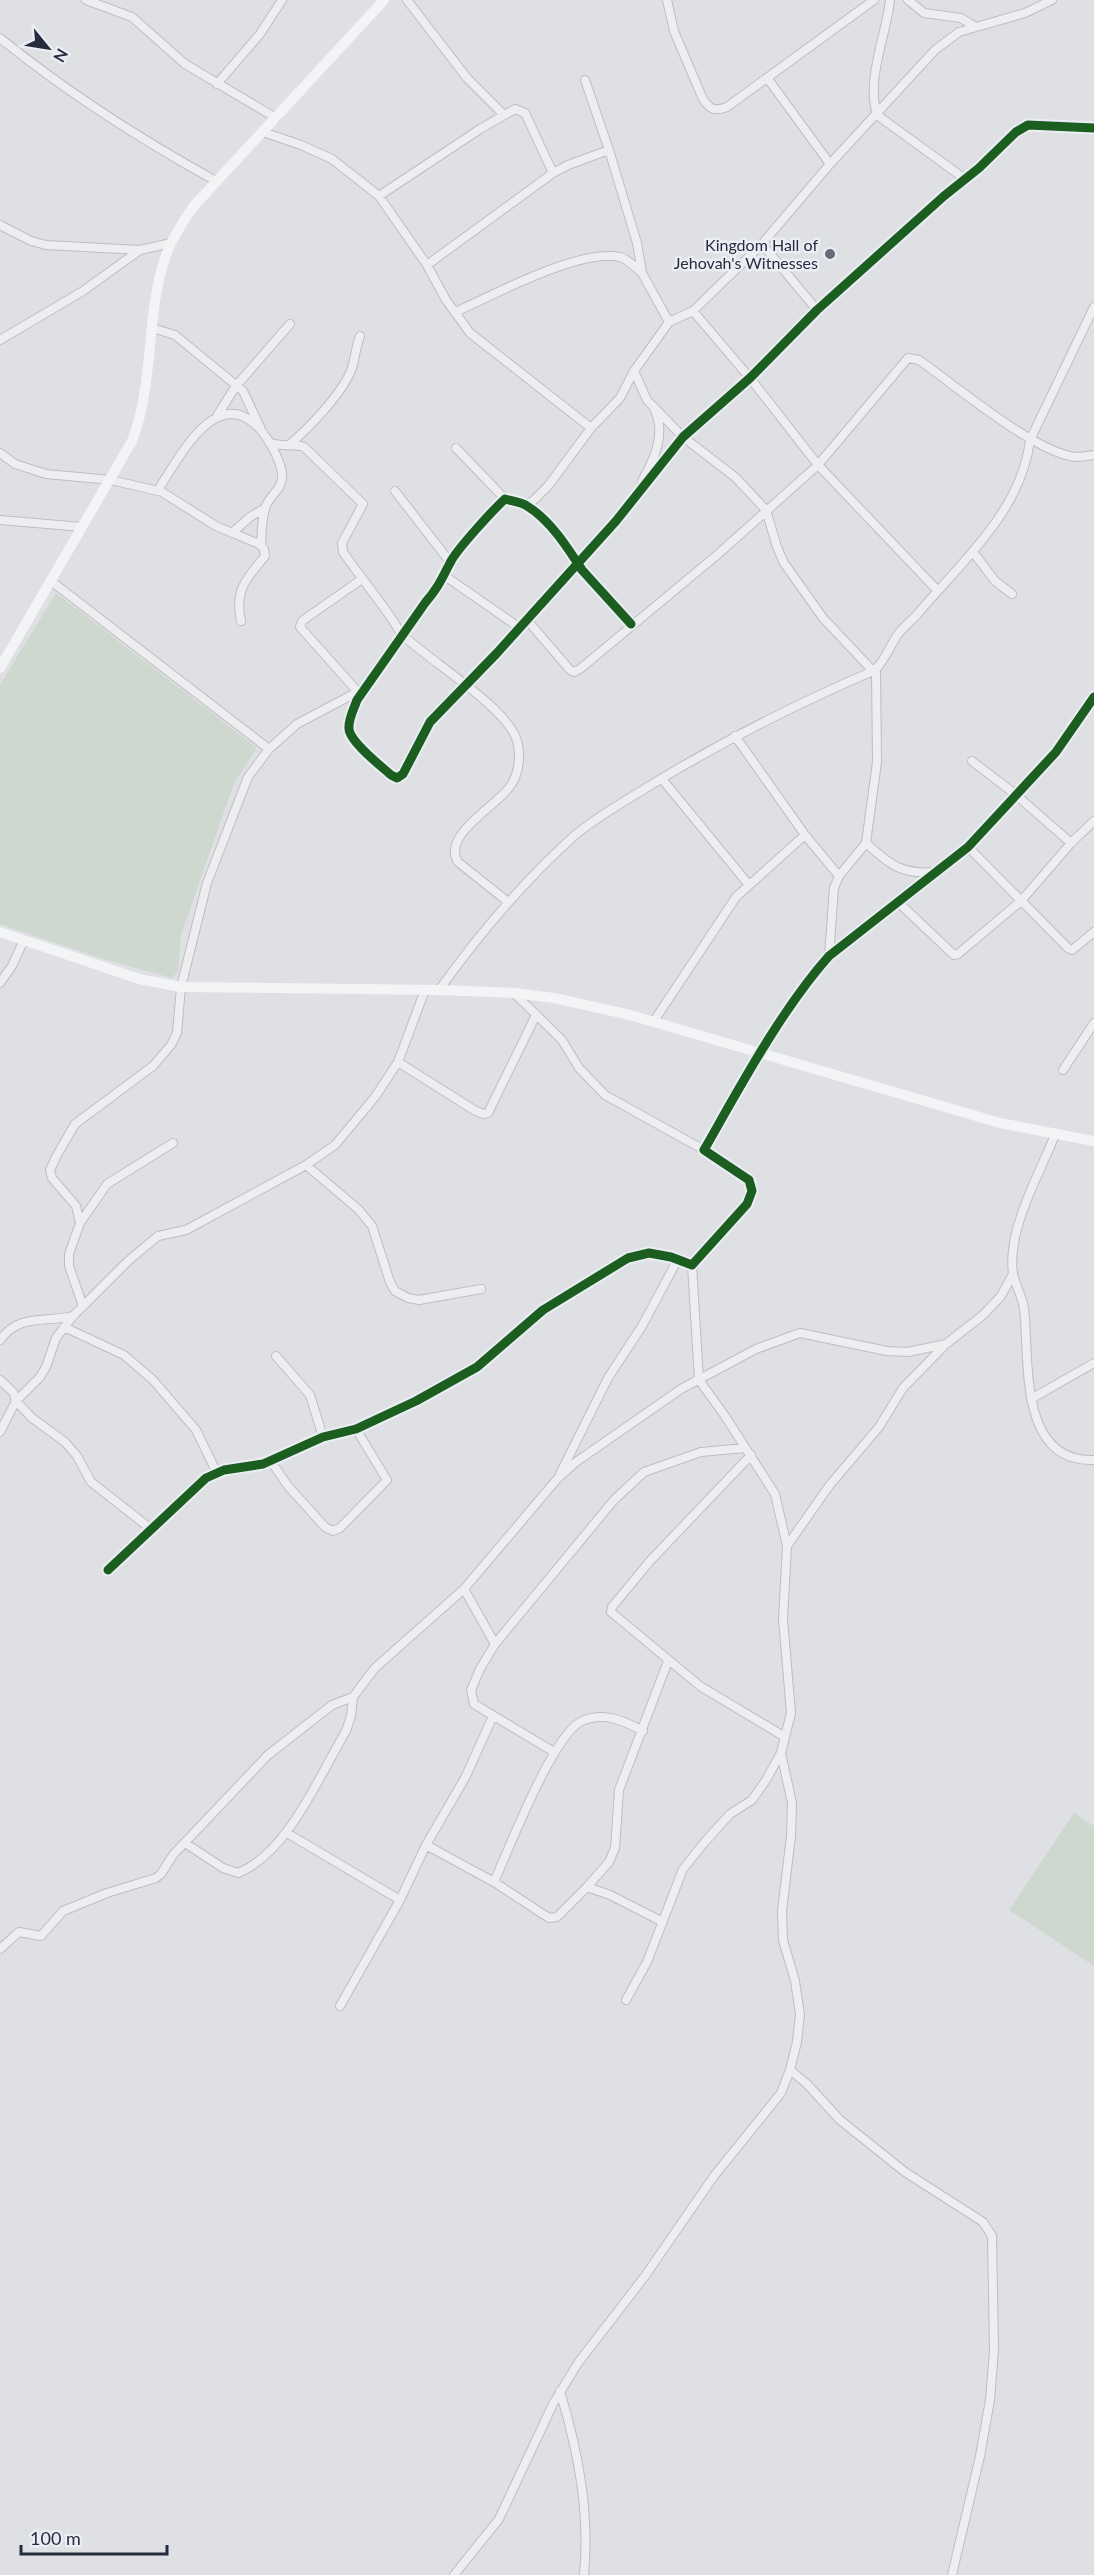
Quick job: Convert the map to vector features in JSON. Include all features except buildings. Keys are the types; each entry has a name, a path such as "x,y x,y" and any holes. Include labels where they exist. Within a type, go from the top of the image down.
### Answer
{"street":[{"path":"86,0 132,17 185,64 276,118"},
{"path":"217,84 260,34 282,0"},
{"path":"0,668 111,480 138,425 161,273 171,243 193,207 384,0"},
{"path":"407,0 467,78 504,115"},
{"path":"667,0 674,31 708,106 713,110 727,107 768,79 874,0"},
{"path":"890,0 875,75 874,104 877,115 965,179"},
{"path":"908,0 924,13 961,18 974,26"},
{"path":"525,504 533,501 548,486 591,428 620,398 634,371 669,322 693,311 762,244 830,164 935,50 958,32 1025,13 1052,0"},
{"path":"0,38 83,101 129,132 216,181"},
{"path":"768,79 830,164"},
{"path":"585,80 637,243 642,273 669,322"},
{"path":"379,196 515,109 525,113 553,173"},
{"path":"505,499 450,562 445,576 367,686 351,714 349,730 353,739 397,778 406,769 430,722 467,686 616,521 683,437 750,378 817,310 979,168 1016,132 1028,125 1094,128"},
{"path":"263,132 332,159 379,196 427,265 470,333 591,428"},
{"path":"427,265 553,173 609,150"},
{"path":"0,225 31,241 46,245 140,250 171,243"},
{"path":"762,244 817,310"},
{"path":"0,340 83,291 140,250"},
{"path":"455,312 591,256 608,255 623,258 642,273"},
{"path":"439,990 470,946 508,902 575,835 662,778 735,736 806,700 874,670 888,654 898,634 973,552 1018,486 1028,462 1030,440 1094,307"},
{"path":"693,311 750,378 818,465 937,590"},
{"path":"216,417 236,386 291,324"},
{"path":"152,328 175,335 243,391 282,473 280,488 265,508 250,517 232,533"},
{"path":"289,445 301,435 341,387 352,369 360,336"},
{"path":"527,620 574,672 580,669 631,624 717,555 818,465 908,358 919,360 1030,440 1068,456 1094,455"},
{"path":"616,521 647,473 659,440 659,421 634,371"},
{"path":"647,400 683,437 735,477 766,510 784,563 823,618 874,670 877,762 866,843 839,876 832,902 829,956"},
{"path":"157,491 196,434 210,420 221,415 239,416 255,424 263,432"},
{"path":"268,442 275,445 304,447 363,504 342,543 344,552 403,636 467,686 513,730 518,743 519,759 511,786 475,818 455,848 454,856 458,862 508,902"},
{"path":"456,448 505,499 525,504 557,536 631,624"},
{"path":"0,453 15,464 46,474 111,480 157,491 232,533 261,546"},
{"path":"395,491 450,562"},
{"path":"241,621 237,606 239,593 248,577 266,556 261,546 265,508"},
{"path":"0,520 82,527"},
{"path":"973,552 995,581 1012,594"},
{"path":"445,576 520,628"},
{"path":"358,692 300,627 302,621 362,579"},
{"path":"51,581 269,749"},
{"path":"80,1223 76,1206 52,1178 50,1170 75,1124 153,1066 171,1045 177,1033 182,987 207,884 248,777 269,749 307,718 367,686"},
{"path":"704,1150 761,1053 816,971 829,956 969,847 1015,794 1056,752 1094,697"},
{"path":"735,736 805,835 839,876"},
{"path":"972,761 1015,794 1071,843"},
{"path":"662,778 749,885"},
{"path":"897,901 954,955 1021,901 1071,843 1094,821"},
{"path":"654,1021 736,897 805,835"},
{"path":"866,843 892,866 908,872 936,872"},
{"path":"969,847 1072,950 1077,949 1094,932"},
{"path":"0,932 139,979 182,987 439,990 514,993 578,1002 654,1021 975,1116 1055,1135 1094,1141"},
{"path":"0,982 12,966 24,940"},
{"path":"0,1432 16,1401 40,1377 56,1338 64,1327 82,1306 158,1236 186,1230 306,1165 336,1145 375,1097 398,1062 424,990"},
{"path":"514,993 562,1040 579,1068 605,1095 704,1150 748,1180 752,1191 747,1204 692,1264 699,1380 775,1494 787,1546 783,1619 791,1713 781,1753 766,1780 752,1800 730,1814 683,1869 647,1962 626,2000"},
{"path":"398,1062 474,1110 483,1114 488,1113 536,1014"},
{"path":"1063,1070 1094,1023"},
{"path":"1055,1135 1015,1236 1013,1274 1023,1306 1031,1399 1043,1433 1054,1446 1070,1456 1094,1460"},
{"path":"82,1306 69,1266 69,1254 80,1223 107,1184 173,1143"},
{"path":"306,1165 358,1209 372,1226 395,1291 408,1298 419,1300 481,1288"},
{"path":"108,1570 206,1478 216,1473 263,1464 323,1437 356,1429 416,1401 477,1367 543,1310 628,1258 649,1254 692,1264"},
{"path":"558,1478 608,1378 642,1326 678,1259"},
{"path":"787,1546 829,1486 879,1427 903,1388 946,1344 983,1316 1001,1296 1013,1274"},
{"path":"0,1340 8,1329 16,1324 73,1316"},
{"path":"64,1327 124,1355 153,1380 196,1430 216,1473"},
{"path":"185,1843 223,1868 238,1873 250,1868 274,1850 287,1833 345,1731 351,1716 353,1697 375,1668 464,1589 558,1478 681,1389 756,1349 800,1333 887,1351 908,1352 946,1344"},
{"path":"276,1356 310,1395 323,1437"},
{"path":"1031,1399 1094,1363"},
{"path":"0,1380 13,1392 16,1401 32,1418 65,1442 77,1456 91,1482 104,1495 151,1530"},
{"path":"270,1460 288,1486 325,1527 333,1531 340,1528 387,1480 356,1429"},
{"path":"554,1752 474,1704 471,1690 495,1644 614,1500 644,1472 701,1452 748,1451"},
{"path":"748,1451 650,1561 612,1607 612,1615 700,1686 785,1737"},
{"path":"464,1589 495,1644"},
{"path":"426,1845 494,1882 552,1919 557,1917 609,1862 615,1848 619,1790 669,1661"},
{"path":"0,1949 20,1932 41,1936 63,1911 107,1893 156,1878 185,1843 268,1755 332,1705 353,1697"},
{"path":"340,2006 400,1900 426,1845 465,1778 493,1716"},
{"path":"494,1882 554,1752 572,1726 585,1719 618,1718 643,1731"},
{"path":"454,2575 499,2519 560,2391 590,2344 645,2276 714,2176 781,2093 797,2042 800,2014 795,1981 783,1940 782,1911 791,1836 792,1803 781,1753"},
{"path":"287,1833 400,1900"},
{"path":"587,1887 610,1895 663,1922"},
{"path":"790,2070 840,2120 905,2172 983,2222 992,2236 994,2350 990,2400 980,2456 952,2575"},
{"path":"560,2391 580,2470 586,2538 584,2575"}],"shaded area":[{"path":"56,593 257,748 234,783 181,935 178,971 172,978 103,959 0,924 0,685"},
{"path":"1074,1813 1094,1826 1094,1966 1009,1910"}],"cycle path":[{"path":"631,624 582,570 577,562 565,544 543,519 525,505 505,499 454,557 436,588 357,700 349,722 349,729 367,754 391,775 397,778 403,774 430,722 497,653 616,521 683,437 750,378 817,310 944,196 979,168 1016,132 1028,125 1094,128"},
{"path":"108,1570 206,1478 224,1470 263,1464 323,1437 356,1429 416,1401 477,1367 543,1310 628,1258 649,1253 671,1257 692,1265 747,1204 752,1191 749,1180 704,1150 794,1000 829,956 968,847 1056,752 1094,697"}],"place":[{"name":"Kingdom Hall of Jehovah's Witnesses","path":"830,254"}]}
